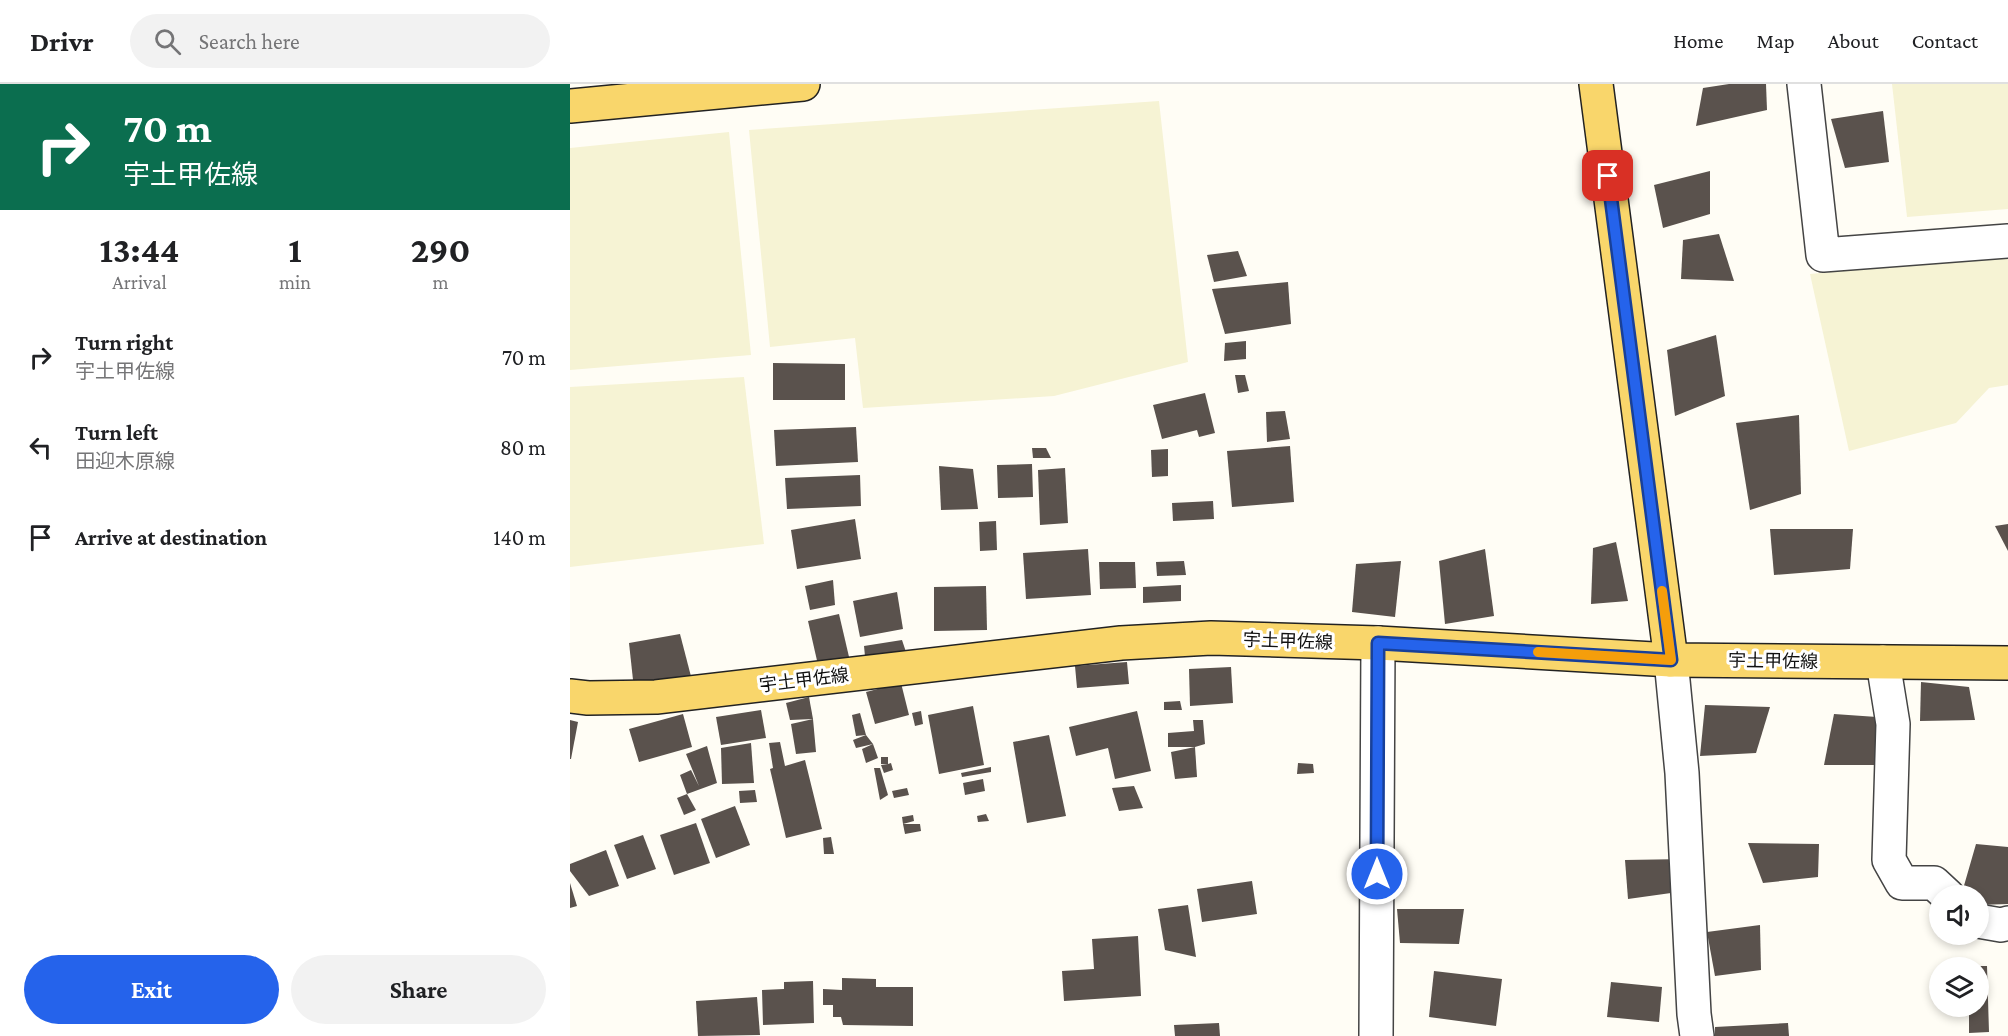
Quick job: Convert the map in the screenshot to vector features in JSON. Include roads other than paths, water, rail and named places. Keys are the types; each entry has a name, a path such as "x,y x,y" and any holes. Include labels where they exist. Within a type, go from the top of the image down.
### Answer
{"main road":[{"path":"570,105 803,84"},
{"path":"1596,84 1671,660"},
{"name":"宇土甲佐線","path":"570,696 656,697 1121,643 1211,639 1378,643 1671,660 2008,663"}],"street":[{"path":"1804,84 1823,255 2008,240"},
{"path":"1376,1036 1378,643"},
{"path":"1671,660 1682,773 1697,1036"},
{"path":"1883,662 1893,724 1889,860 1902,883 1934,883 1936,885"},
{"path":"1989,923 2001,925 2008,923"}]}
